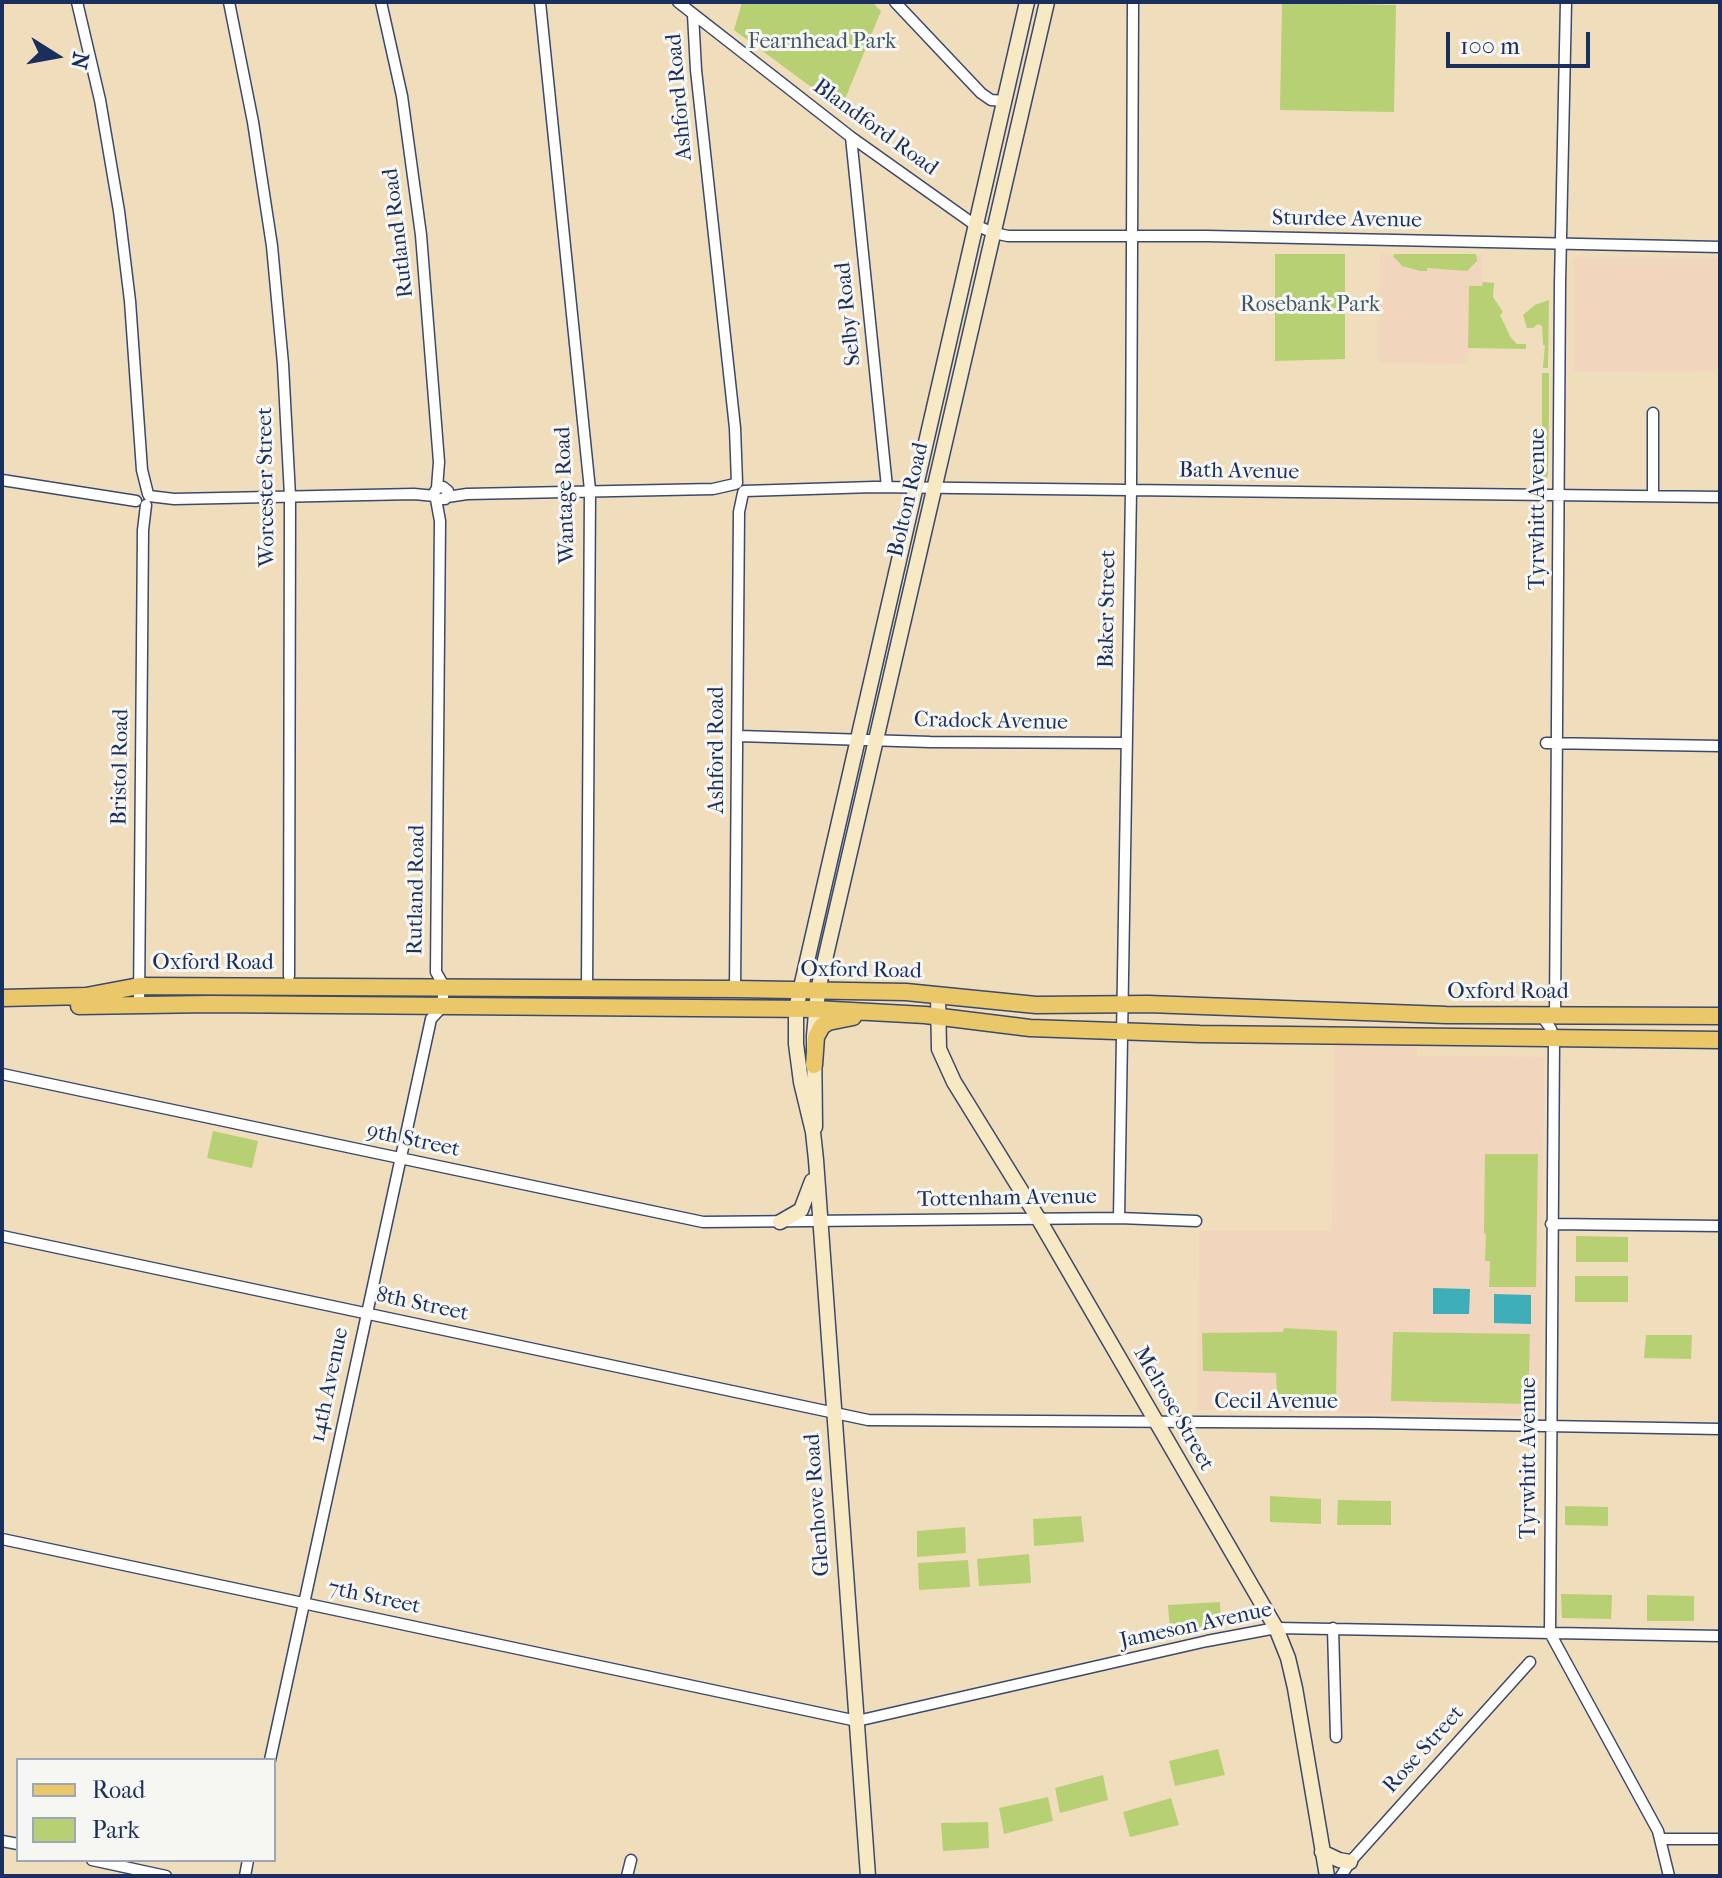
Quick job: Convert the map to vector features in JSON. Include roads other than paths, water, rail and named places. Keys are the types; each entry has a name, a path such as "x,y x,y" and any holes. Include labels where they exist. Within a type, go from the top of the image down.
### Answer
{"main road":[{"name":"Bolton Road","path":"796,1009 1027,2"},
{"name":"Bolton Road","path":"815,1009 1047,2"},
{"name":"Oxford Road","path":"2,1006 139,1004 289,992 426,986 440,979 587,988 818,990 938,995 1036,1005 1122,1004 1366,1013 1720,1016"},
{"name":"Oxford Road","path":"2,998 86,996 139,986 289,992 432,1010 815,1009 937,1016 1030,1028 1200,1034 1720,1040"},
{"name":"Melrose Street","path":"938,995 939,1049 947,1070 1038,1218 1276,1628 1295,1688 1328,1870"},
{"name":"Glenhove Road","path":"796,1009 801,1082 816,1160 868,1876"},
{"name":"Glenhove Road","path":"813,1132 816,1120 815,1009"},
{"path":"814,1065 816,1037 822,1026 836,1020 878,1013"},
{"path":"780,1222 795,1216 804,1206 816,1160"},
{"path":"1328,1870 1339,1860 1349,1863"}],"street":[{"name":"Bristol Road","path":"77,2 100,100 119,211 130,301 142,470 139,1004"},
{"name":"Worcester Street","path":"229,2 253,122 272,246 283,364 290,496 289,992"},
{"name":"Rutland Road","path":"381,2 402,96 421,235 441,493 440,979 432,1010"},
{"name":"Wantage Road","path":"540,2 590,490 587,988"},
{"name":"Blandford Road","path":"678,2 851,137 975,225"},
{"path":"895,2 981,93 991,100 1004,101"},
{"name":"Baker Street","path":"1119,1218 1131,491 1133,2"},
{"name":"Tyrwhitt Avenue","path":"1566,2 1548,1015 1554,1039 1550,1633 1661,1839 1669,1876"},
{"name":"Ashford Road","path":"693,14 696,70 738,463 739,736 735,989"},
{"name":"Selby Road","path":"851,137 887,487"},
{"name":"Sturdee Avenue","path":"975,225 1008,236 1720,247"},
{"path":"1653,413 1653,496"},
{"path":"2,480 143,499 739,488"},
{"name":"Bath Avenue","path":"739,488 1720,497"},
{"name":"Cradock Avenue","path":"739,736 1125,743"},
{"path":"1552,743 1720,746"},
{"path":"426,986 432,1010"},
{"name":"14th Avenue","path":"270,1758 432,1010"},
{"name":"9th Street","path":"2,1074 703,1222 819,1221"},
{"name":"Tottenham Avenue","path":"819,1221 1038,1218 1196,1221"},
{"path":"1551,1224 1720,1226"},
{"name":"8th Street","path":"2,1236 833,1414"},
{"name":"Cecil Avenue","path":"833,1414 891,1422 1720,1429"},
{"name":"7th Street","path":"2,1539 738,1695"},
{"name":"Jameson Avenue","path":"738,1695 857,1721 1276,1628 1720,1636"},
{"path":"1333,1628 1336,1737"},
{"name":"Rose Street","path":"1328,1870 1349,1863 1530,1662"},
{"path":"1661,1839 1720,1839"},
{"path":"627,1876 631,1860"},
{"path":"101,1862 166,1876"}],"water":[{"path":"1433,1288 1470,1289 1469,1314 1433,1314"},
{"path":"1494,1294 1531,1295 1531,1324 1494,1323"}],"park label":[{"name":"Fearnhead Park","path":"822,43"},
{"name":"Rosebank Park","path":"1310,306"}]}
